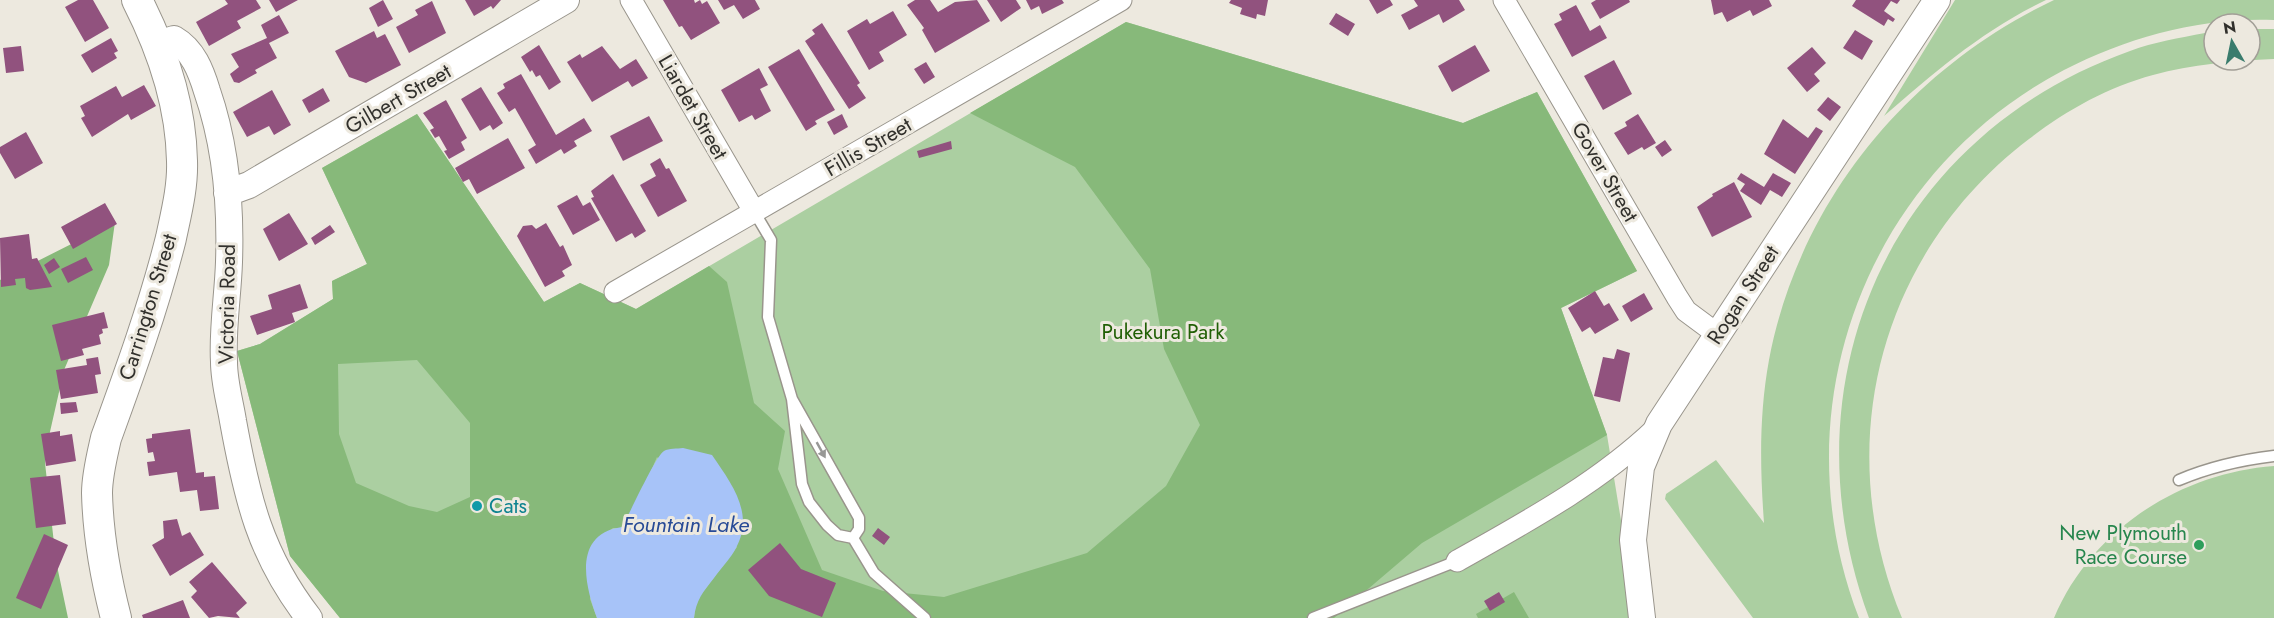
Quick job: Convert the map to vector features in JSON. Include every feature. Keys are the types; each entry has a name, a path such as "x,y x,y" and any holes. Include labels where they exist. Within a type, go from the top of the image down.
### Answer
{"main road":[{"name":"Carrington Street","path":"116,618 103,546 97,492 100,464 106,438 161,279 175,217 183,164 178,122 158,44 137,0"}],"street":[{"name":"Gilbert Street","path":"227,193 249,185 566,0"},
{"name":"Liardet Street","path":"631,0 755,213"},
{"name":"Fillis Street","path":"615,292 1121,0"},
{"name":"Gover Street","path":"1504,0 1677,297 1686,311 1717,334"},
{"name":"Rogan Street","path":"1642,618 1633,540 1641,467 1659,424 1937,0"},
{"name":"Victoria Road","path":"158,44 174,39 184,45 196,62 216,118 227,193 229,260 224,363 238,448 258,532 273,564 309,618"},
{"path":"1457,561 1558,503 1632,451 1659,424"}],"lane":[{"path":"755,213 771,240 768,317 792,399 802,484 809,502 838,535 853,538 874,573 926,618"},
{"path":"792,399 858,518 859,529 853,538"},
{"path":"2179,480 2206,469 2242,460 2274,456"},
{"path":"1313,618 1457,561"}],"green space":[{"path":"1955,0 2046,0 2001,24 1981,38 1941,67 1884,116"},
{"path":"2054,0 2274,0 2274,20 2262,20 2262,12 2202,12 2202,25 2140,39 2088,58 2064,70 1995,115 1937,170 1891,234 1857,305 1836,380 1829,459 1836,539 1859,618 1753,618 1665,499 1666,494 1716,460 1764,523 1761,442 1763,401 1769,360 1784,302 1806,246 1834,194 1868,146 1908,102 1953,63 2001,29"},
{"name":"Pukekura Park","path":"1126,22 1463,123 1537,92 1637,271 1561,308 1607,435 1637,618 340,618 290,556 237,351 260,344 333,299 332,281 367,264 322,168 417,114 544,302 580,283 636,309"},
{"name":"Pukekura Park","path":"1126,22 1463,123 1537,92 1637,271 1561,308 1607,435 1422,543 1334,618 694,618 696,601 737,547 657,457 622,528 613,528 600,537 590,599 597,618 340,618 290,556 237,351 260,344 333,299 332,281 367,264 322,168 417,114 544,302 580,283 636,309 709,266 727,282 754,403 785,431 778,469 822,570 883,591 944,597 1087,553 1166,486 1200,425 1164,349 1150,269 1075,167 970,113","holes":["417,360 470,423 470,497 437,512 409,506 356,483 339,434 338,364"]},
{"path":"2262,29 2274,29 2274,59 2262,60"},
{"path":"2202,34 2202,65 2168,71 2103,93 2057,119 2029,139 1978,185 1936,238 1904,295 1882,356 1871,420 1870,486 1881,552 1902,618 1869,618 1845,529 1839,442 1850,357 1877,278 1919,206 1976,142 2046,90 2130,51"},
{"path":"115,222 109,265 64,370 47,445 45,463 56,561 68,618 0,618 0,280"},
{"name":"New Plymouth Race Course","path":"2274,466 2274,618 2054,618 2070,586 2091,558 2115,533 2143,512 2173,494 2205,480 2239,471"},
{"path":"1514,592 1529,618 1478,618 1476,614"}],"water":[{"name":"Fountain Lake","path":"683,448 712,455 733,488 742,511 743,523 736,548 701,596 694,618 597,618 586,577 589,550 595,540 606,532 622,527 660,455 666,450"}],"building":[{"path":"78,0 93,0 109,28 85,42 65,7"},
{"path":"225,0 256,0 261,8 237,21 241,28 209,46 196,22 228,4"},
{"path":"269,0 298,0 276,12"},
{"path":"383,0 393,19 378,27 369,8"},
{"path":"465,0 501,0 493,9 491,6 474,16"},
{"path":"663,0 694,0 695,3 700,0 702,4 707,1 720,23 691,40 682,26 679,27"},
{"path":"718,0 755,0 760,9 743,19 734,5 724,10"},
{"path":"915,0 930,0 938,12 955,2 977,0 990,21 935,53 922,30 924,28 907,5"},
{"path":"987,0 1016,0 1021,8 1001,22"},
{"path":"1026,0 1062,0 1064,3 1042,14 1039,6 1031,10"},
{"path":"1231,0 1268,0 1265,16 1257,14 1256,19 1240,14 1242,8 1229,3"},
{"path":"1369,0 1390,0 1393,5 1377,14"},
{"path":"1414,0 1459,0 1465,10 1443,23 1439,14 1409,30 1401,15 1418,6"},
{"path":"1596,0 1629,0 1630,2 1600,19 1591,3"},
{"path":"1711,0 1769,0 1772,6 1753,16 1750,10 1727,22 1722,12 1714,15"},
{"path":"1856,0 1900,0 1897,4 1891,1 1884,11 1895,19 1893,22 1888,19 1884,26 1852,6"},
{"path":"432,1 446,33 409,53 396,27 418,15 415,10"},
{"path":"1576,5 1590,31 1600,25 1607,38 1572,57 1554,24 1562,20 1559,14"},
{"path":"893,11 907,35 879,52 884,61 869,70 847,31 867,19 870,24"},
{"path":"1336,13 1355,24 1348,36 1329,24"},
{"path":"279,15 289,33 269,43 277,58 255,70 257,73 239,83 234,82 230,74 239,67 231,54 267,38 261,25"},
{"path":"822,23 860,83 857,85 866,98 849,109 805,41 815,34 812,30"},
{"path":"1855,30 1873,41 1862,60 1843,48"},
{"path":"374,31 377,38 385,34 401,65 366,83 349,77 335,51"},
{"path":"111,38 118,51 114,53 117,58 92,73 81,55"},
{"path":"539,45 561,82 549,90 540,75 536,77 532,70 530,72 521,57"},
{"path":"1475,45 1490,71 1452,92 1438,66"},
{"path":"21,46 24,71 6,73 3,48"},
{"path":"602,46 620,69 636,59 648,78 632,87 628,81 592,102 567,62 580,54 582,58"},
{"path":"1812,47 1826,63 1814,74 1820,81 1807,92 1787,68"},
{"path":"799,49 835,110 815,121 817,124 806,131 768,67"},
{"path":"1614,60 1632,94 1603,110 1584,76"},
{"path":"926,62 935,77 924,84 914,69"},
{"path":"759,68 768,85 760,89 771,111 755,120 752,115 739,122 721,90"},
{"path":"521,74 556,135 584,118 592,131 574,141 577,146 564,154 561,149 536,164 528,150 536,145 515,108 509,112 497,93 505,88 503,84"},
{"path":"144,85 156,106 131,120 128,114 92,137 81,118 85,116 80,106 116,86 122,97"},
{"path":"481,87 503,123 493,130 490,125 480,131 461,99"},
{"path":"323,88 330,101 309,113 302,100"},
{"path":"272,90 291,125 274,135 269,126 247,137 233,112"},
{"path":"1828,97 1841,107 1830,121 1817,110"},
{"path":"446,100 467,138 461,142 465,150 449,159 444,151 447,150 439,136 435,138 430,130 434,128 423,113"},
{"path":"842,114 848,127 834,135 827,122"},
{"path":"1638,114 1656,143 1644,150 1642,147 1628,155 1614,133 1627,126 1625,122"},
{"path":"649,116 663,141 623,161 610,136"},
{"path":"1783,119 1808,138 1816,127 1823,131 1795,174 1764,154"},
{"path":"26,132 43,163 15,179 0,153 0,147"},
{"path":"508,138 525,168 477,194 469,179 463,182 455,168"},
{"path":"1665,140 1672,150 1662,157 1655,147"},
{"path":"951,141 952,149 919,158 917,151"},
{"path":"660,158 666,169 669,168 687,201 658,217 640,185 656,176 650,164"},
{"path":"1741,173 1764,187 1773,173 1791,183 1782,197 1770,190 1761,205 1740,191 1745,184 1737,179"},
{"path":"613,174 646,231 635,238 632,233 616,242 591,198 594,197 591,191"},
{"path":"1734,182 1752,217 1712,237 1697,207 1713,196 1712,194"},
{"path":"577,195 583,206 590,202 600,220 573,235 557,206"},
{"path":"105,203 117,224 73,249 61,227"},
{"path":"289,213 308,244 279,261 263,229"},
{"path":"546,223 560,247 563,245 572,265 562,271 565,276 545,287 517,236 523,226 532,225 536,229"},
{"path":"330,225 335,232 315,245 311,238"},
{"path":"29,234 32,259 37,258 52,287 30,290 26,288 25,278 15,279 16,285 1,287 0,238"},
{"path":"86,257 93,270 68,283 61,269"},
{"path":"54,258 60,267 49,274 44,265"},
{"path":"300,284 308,308 292,313 295,322 257,335 250,316 272,309 268,295"},
{"path":"1595,291 1604,306 1609,303 1619,320 1595,334 1590,327 1582,332 1568,308"},
{"path":"1644,293 1653,309 1631,322 1622,306"},
{"path":"104,312 108,328 102,329 103,333 99,335 101,344 82,349 84,355 61,361 52,325"},
{"path":"1617,349 1630,353 1620,402 1594,396 1603,357 1614,359"},
{"path":"98,357 101,374 95,375 98,393 61,399 56,370 87,365 86,359"},
{"path":"76,402 78,412 61,414 60,403"},
{"path":"190,429 196,473 204,472 204,477 215,476 219,509 200,511 197,490 180,492 177,472 149,476 147,462 155,461 153,452 148,453 146,439 152,438 152,434"},
{"path":"60,431 60,436 72,434 76,461 46,466 41,434"},
{"path":"60,475 66,524 36,528 30,478"},
{"path":"177,519 182,536 190,532 204,555 170,576 152,545 164,538 163,521"},
{"path":"878,528 890,537 884,545 872,536"},
{"path":"44,534 68,545 41,609 16,598"},
{"path":"780,543 801,569 836,583 822,617 769,596 748,570"},
{"path":"212,562 247,603 236,613 240,618 218,616 209,618 191,597 197,591 189,582"},
{"path":"1499,592 1505,602 1490,611 1484,601"},
{"path":"183,600 190,618 143,618 142,615"}],"place":[{"name":"Cats","path":"477,506"},
{"name":"New Plymouth Race Course","path":"2199,545"}]}
